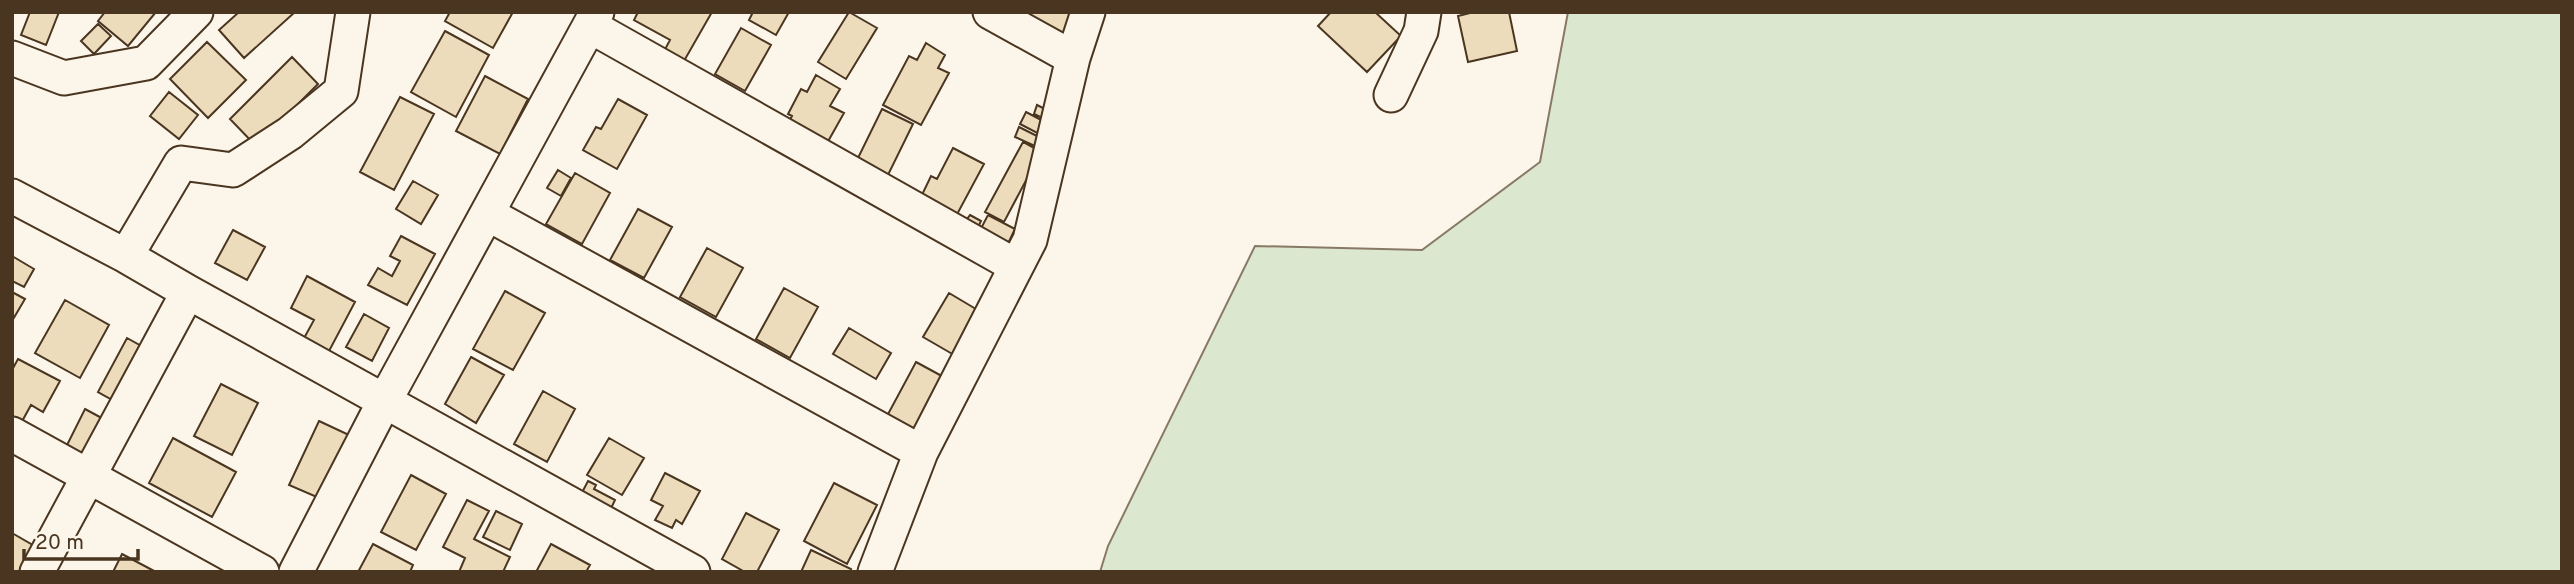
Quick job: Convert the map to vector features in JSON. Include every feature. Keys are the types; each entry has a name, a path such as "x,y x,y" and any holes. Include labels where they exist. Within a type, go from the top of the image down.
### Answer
{"street":[{"path":"12,58 64,78 146,63 196,12"},
{"path":"126,256 181,163 233,170 290,133 341,91 354,12"},
{"path":"990,12 1073,58"},
{"path":"875,572 921,452 1030,240 1073,58 1088,12"},
{"path":"1391,95 1421,31 1424,12"},
{"path":"296,572 384,402 593,19 1016,266"},
{"path":"12,196 126,256 693,572"},
{"path":"488,214 921,452"},
{"path":"37,572 187,292"},
{"path":"12,434 262,572"}],"green space":[{"path":"1568,12 2562,12 2562,572 1100,572 1108,546 1255,246 1422,250 1540,162"}],"building":[{"path":"30,12 59,12 46,45 21,35"},
{"path":"105,12 156,12 128,46 98,21"},
{"path":"239,12 295,12 244,58 219,30"},
{"path":"450,12 513,12 493,48 445,21"},
{"path":"638,12 712,12 680,68 661,57 670,40 634,20"},
{"path":"753,12 789,12 776,35 749,20"},
{"path":"849,12 877,28 846,79 818,62"},
{"path":"1016,12 1079,12 1063,40"},
{"path":"1331,12 1375,12 1401,36 1367,72 1318,26"},
{"path":"1474,12 1509,12 1517,51 1468,62 1458,16"},
{"path":"98,24 111,36 94,54 81,41"},
{"path":"741,28 771,45 745,91 715,74"},
{"path":"445,31 489,55 456,117 411,92"},
{"path":"207,42 246,80 208,118 170,79"},
{"path":"926,43 945,55 938,68 949,73 921,125 883,105 909,56 917,60"},
{"path":"292,57 318,84 256,146 230,119"},
{"path":"816,75 840,89 830,106 844,113 826,145 785,129 792,116 788,114 801,89 807,92"},
{"path":"485,76 528,99 500,154 456,131"},
{"path":"169,92 198,115 179,139 150,116"},
{"path":"400,97 434,114 394,190 360,172"},
{"path":"618,99 647,115 617,169 583,150 596,127 601,129"},
{"path":"1037,105 1057,115 1053,123 1034,114"},
{"path":"882,109 913,124 887,177 856,162"},
{"path":"1026,112 1049,124 1043,136 1020,124"},
{"path":"1019,127 1041,138 1037,147 1015,137"},
{"path":"1023,142 1041,152 1004,222 985,212"},
{"path":"953,148 984,164 954,220 919,201 931,176 937,179"},
{"path":"558,170 571,178 561,196 547,188"},
{"path":"575,173 610,193 582,244 546,224"},
{"path":"413,181 438,195 421,224 396,209"},
{"path":"638,209 672,227 644,278 610,260"},
{"path":"970,215 981,221 973,238 962,217 967,219"},
{"path":"988,215 1015,229 1004,252 976,238"},
{"path":"233,230 265,247 247,280 215,263"},
{"path":"401,236 435,254 407,305 368,285 378,268 392,276 400,261 390,256"},
{"path":"707,248 743,268 716,317 680,297"},
{"path":"12,256 34,269 24,287 12,281"},
{"path":"307,276 355,302 328,353 303,340 314,320 291,308"},
{"path":"784,288 818,307 790,358 756,339"},
{"path":"505,291 545,313 513,370 473,349"},
{"path":"12,292 25,299 12,321"},
{"path":"949,293 986,315 961,359 923,337"},
{"path":"65,300 109,325 80,378 35,353"},
{"path":"364,314 389,328 372,361 346,347"},
{"path":"849,328 891,353 876,379 833,354"},
{"path":"127,338 152,352 123,406 98,392"},
{"path":"471,357 504,375 476,423 445,404"},
{"path":"18,359 60,381 43,412 31,405 20,425 12,420 12,370"},
{"path":"916,362 951,381 922,434 887,416"},
{"path":"221,384 258,403 232,455 194,436"},
{"path":"543,391 575,409 547,462 514,444"},
{"path":"85,409 111,423 92,463 65,449"},
{"path":"319,421 349,435 319,498 289,485"},
{"path":"173,438 236,472 212,517 149,483"},
{"path":"609,438 644,458 622,495 587,475"},
{"path":"665,473 700,491 682,524 676,520 672,528 655,520 663,506 651,500"},
{"path":"411,475 446,494 416,550 381,532"},
{"path":"588,481 596,485 594,489 615,500 606,519 576,504"},
{"path":"834,483 877,505 847,564 804,541"},
{"path":"467,500 489,511 474,539 510,557 503,572 459,572 465,558 443,547"},
{"path":"496,511 522,524 510,550 483,537"},
{"path":"746,513 779,530 757,572 745,572 722,559"},
{"path":"12,533 43,551 32,572 12,572"},
{"path":"373,544 413,565 410,572 358,572"},
{"path":"551,544 590,565 586,572 536,572"},
{"path":"811,550 851,569 850,572 801,572"},
{"path":"122,554 156,572 113,572"}]}
